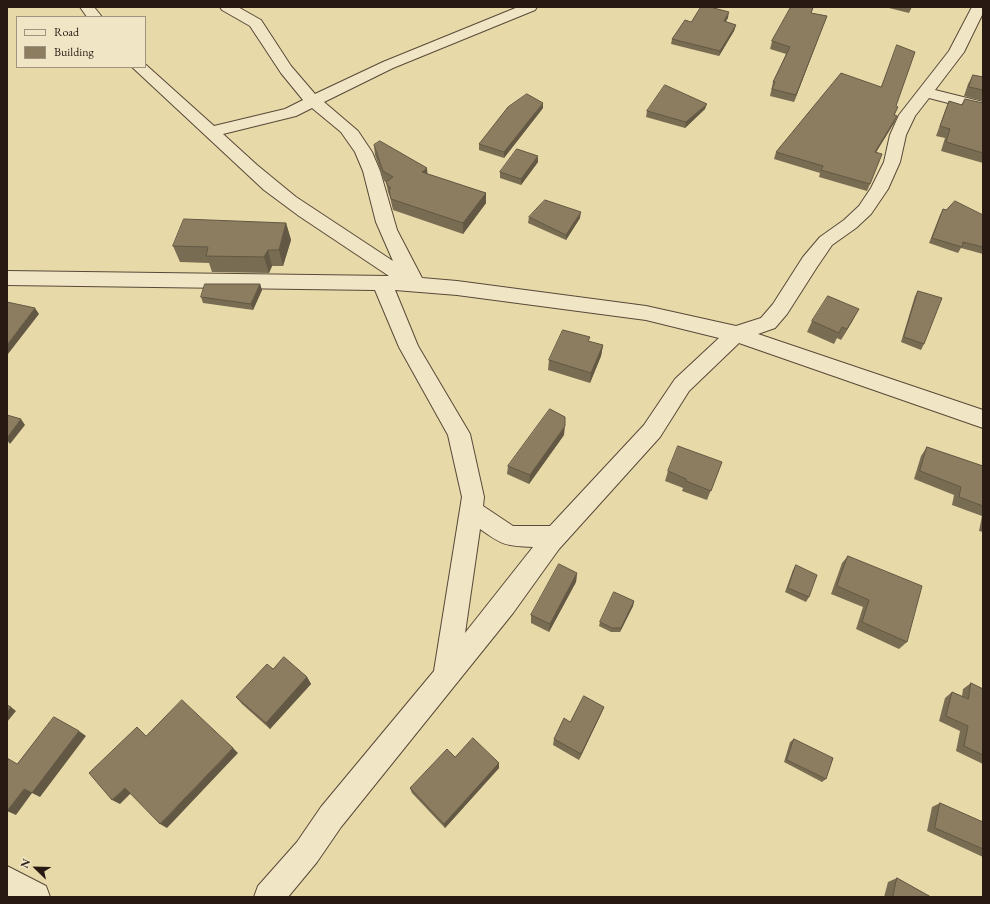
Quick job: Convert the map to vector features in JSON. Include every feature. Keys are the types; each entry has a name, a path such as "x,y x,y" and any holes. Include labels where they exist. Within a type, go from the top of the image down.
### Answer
{"street":[{"path":"87,7 94,16"},
{"path":"226,7 250,18 256,23 288,72 314,102 345,125 358,142 369,161 385,222 416,285"},
{"path":"211,132 262,121 290,113 388,65 530,7"},
{"path":"269,897 307,852 332,817 504,605 556,537 652,431 682,385 736,334 768,323 780,309 810,262 826,242 850,224 865,210 879,189 892,162 898,135 907,115 956,52 981,7"},
{"path":"141,68 173,95 232,152 290,201 416,285"},
{"path":"925,92 983,107"},
{"path":"7,278 382,283 457,288 646,314 736,334 983,419"},
{"path":"382,283 410,347 459,434 473,497 445,677"},
{"path":"471,510 509,536 556,537"},
{"path":"7,881 35,897"}],"building":[{"path":"701,7 710,7 729,12 724,21 736,25 720,51 672,39 685,20 691,22"},
{"path":"791,7 813,7 811,13 827,16 796,95 772,89 775,82 773,82 790,47 772,41"},
{"path":"897,45 915,52 896,106 898,107 894,115 897,116 875,152 882,154 870,184 821,170 823,166 776,152 841,73 881,87"},
{"path":"973,75 983,77 983,90 969,87"},
{"path":"665,85 707,104 686,122 647,111"},
{"path":"527,94 543,103 504,152 479,144 508,107"},
{"path":"965,99 983,103 983,153 946,142 950,129 940,126 949,101 962,105"},
{"path":"380,141 427,168 422,172 486,193 463,223 391,199 389,190 391,188 386,182 393,177 383,171 374,145"},
{"path":"517,149 538,156 521,179 500,172"},
{"path":"545,200 581,212 566,235 529,217"},
{"path":"955,201 983,215 983,247 963,242 962,247 932,238 943,209 946,210"},
{"path":"184,219 286,223 279,250 268,250 264,257 206,256 208,247 173,246"},
{"path":"205,284 260,284 251,304 201,297"},
{"path":"918,291 942,298 924,344 904,337"},
{"path":"828,296 859,309 847,329 842,327 839,333 812,321"},
{"path":"7,302 35,308 7,345"},
{"path":"563,330 590,337 588,341 603,345 591,373 549,360"},
{"path":"550,409 565,417 565,426 530,475 508,466"},
{"path":"7,415 21,419 7,438"},
{"path":"678,446 722,462 711,491 686,481 686,479 668,471"},
{"path":"927,447 983,466 983,506 959,497 961,487 920,471"},
{"path":"848,556 922,586 907,642 862,622 869,600 837,586"},
{"path":"559,564 577,573 550,624 531,615"},
{"path":"796,565 817,575 809,597 788,588"},
{"path":"614,592 634,601 621,628 612,628 600,622"},
{"path":"284,657 307,677 266,723 236,697 267,664 273,669"},
{"path":"971,683 983,689 983,755 964,746 968,726 946,716 952,692 968,699"},
{"path":"584,696 604,707 581,754 554,739 564,718 570,722"},
{"path":"182,700 233,748 160,824 125,788 112,800 89,773 137,727 146,736"},
{"path":"7,705 11,707 7,712"},
{"path":"54,717 79,731 32,793 24,789 7,811 7,758 17,764"},
{"path":"473,738 499,763 444,824 410,788 447,749 455,757"},
{"path":"794,739 833,758 826,779 787,760"},
{"path":"940,803 983,822 983,849 935,828"},
{"path":"897,878 931,897 893,897"}]}
